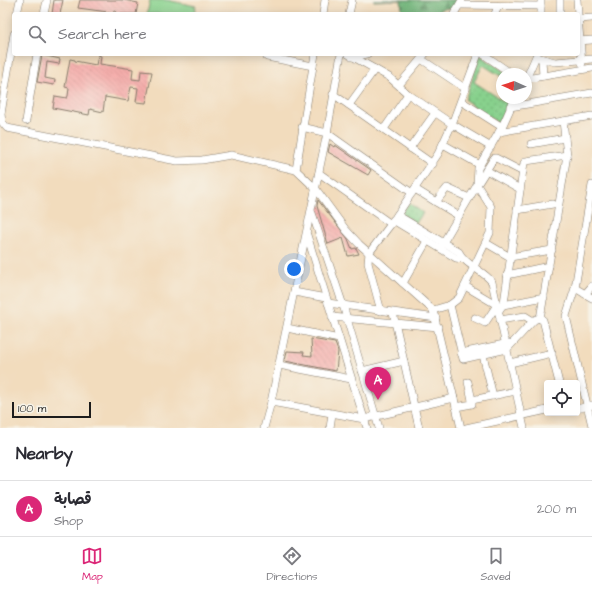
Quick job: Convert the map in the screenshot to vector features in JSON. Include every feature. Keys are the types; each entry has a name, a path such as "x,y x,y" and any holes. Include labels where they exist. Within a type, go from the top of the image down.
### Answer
{"street":[{"path":"18,12 20,0"},
{"path":"44,12 47,0"},
{"path":"323,12 326,0"},
{"path":"349,12 351,0"},
{"path":"560,0 560,12"},
{"path":"577,0 578,12"},
{"path":"455,12 461,2 498,6 541,3"},
{"path":"496,12 498,6"},
{"path":"580,19 592,18"},
{"path":"580,41 592,40"},
{"path":"12,46 1,114 2,122 7,128 177,161 202,160 231,154 296,170 316,189 346,230 369,253 433,310 461,428"},
{"path":"580,53 582,70"},
{"path":"26,121 37,56"},
{"path":"296,170 315,56"},
{"path":"264,428 272,402 316,189 341,56"},
{"path":"352,56 399,85 408,94 435,113 491,148"},
{"path":"381,311 368,263 369,253 433,164 452,124 477,56"},
{"path":"486,56 503,68"},
{"path":"267,57 313,66"},
{"path":"399,85 423,57 466,89"},
{"path":"538,57 554,62 591,59 592,71"},
{"path":"538,57 543,76"},
{"path":"532,68 538,57"},
{"path":"532,78 592,68"},
{"path":"349,105 375,70"},
{"path":"510,107 592,93"},
{"path":"333,94 433,164"},
{"path":"384,129 408,94"},
{"path":"461,101 500,129 592,116"},
{"path":"433,310 450,305 459,298 490,233 491,207 478,185 477,173 480,164 491,148 512,104"},
{"path":"410,148 435,113"},
{"path":"450,305 462,356 513,344 537,320 544,297 567,155 563,121"},
{"path":"302,127 327,133 414,191 459,216"},
{"path":"531,144 565,138"},
{"path":"443,144 480,164"},
{"path":"524,428 498,312 507,275 525,161 567,155"},
{"path":"442,246 469,198 495,158 523,172"},
{"path":"486,170 520,189"},
{"path":"319,173 394,220 417,231 442,246 456,258 462,259 488,277 492,282 500,305"},
{"path":"592,185 575,288 567,312 566,320 590,405 592,426"},
{"path":"436,202 447,188 469,198"},
{"path":"517,210 552,204"},
{"path":"311,211 343,305 379,428"},
{"path":"417,231 427,241 442,246"},
{"path":"306,233 367,428"},
{"path":"403,283 427,241"},
{"path":"486,243 510,257 552,250"},
{"path":"507,275 549,266"},
{"path":"465,286 500,305 544,297"},
{"path":"585,294 592,286"},
{"path":"575,288 592,298"},
{"path":"294,292 343,305 436,318"},
{"path":"474,318 485,323 500,305"},
{"path":"393,313 419,428"},
{"path":"500,320 524,316 537,320 545,325 558,380"},
{"path":"332,317 438,327"},
{"path":"287,328 338,339"},
{"path":"482,351 493,396"},
{"path":"510,363 552,353"},
{"path":"362,371 404,361"},
{"path":"279,366 351,379"},
{"path":"456,407 472,404 468,382"},
{"path":"472,400 516,391"},
{"path":"272,402 364,419 454,398"},
{"path":"580,408 590,405"},
{"path":"466,428 544,411"},
{"path":"330,428 332,414"}],"green space":[{"path":"150,0 166,0 196,6 194,12 147,12"},
{"path":"373,0 401,0 374,1"},
{"path":"401,0 459,0 456,8 440,9 440,12 402,12"},
{"path":"480,56 499,68 496,68 496,73 483,65 474,82 496,96 496,104 508,104 498,123 465,100"},
{"path":"409,203 423,213 416,223 401,214"}],"building":[{"path":"54,0 63,0 60,12 52,12"},
{"path":"80,0 124,0 138,3 136,12 108,12 78,8"},
{"path":"42,56 60,59 59,64 47,62 45,78 55,80 54,85 37,82"},
{"path":"98,56 101,56 100,64 133,69 132,79 140,80 141,71 152,72 146,103 136,102 138,88 131,87 128,101 105,97 103,112 90,109 89,115 53,108 55,96 67,98 68,96 69,88 65,87 70,59 96,65"},
{"path":"330,144 334,147 335,145 371,170 368,175 328,152"},
{"path":"318,200 348,239 352,249 356,248 359,254 348,256 343,238 328,244 317,206"},
{"path":"311,339 335,343 338,351 336,371 285,361 287,351 304,352 303,355 312,356"}],"place":[{"name":"قصابة","path":"378,400"}]}
